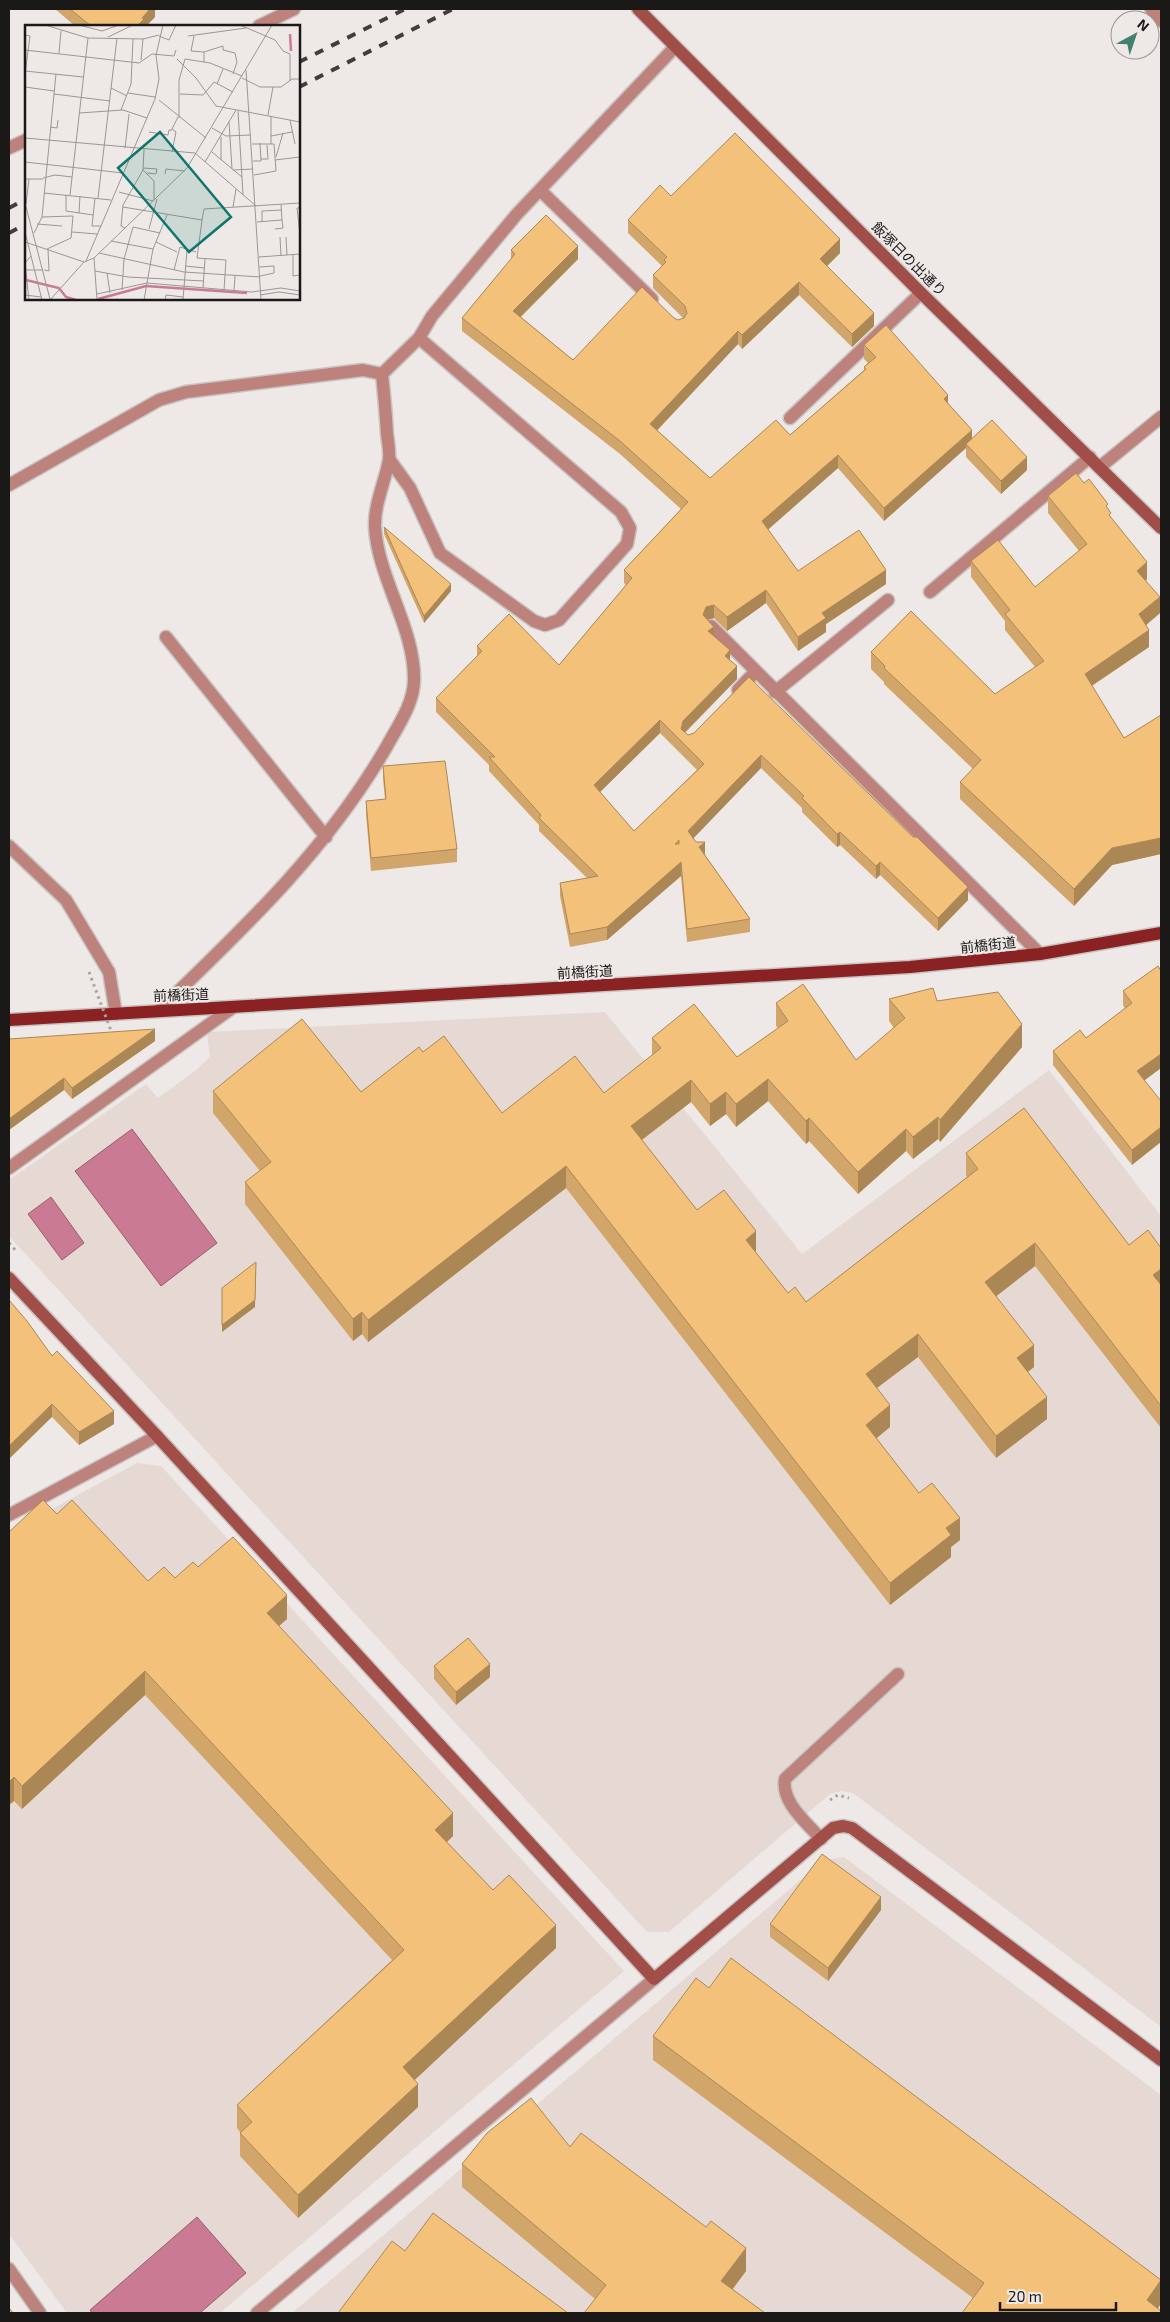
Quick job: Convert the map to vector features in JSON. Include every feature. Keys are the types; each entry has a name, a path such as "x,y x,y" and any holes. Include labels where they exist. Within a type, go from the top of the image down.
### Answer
{"main road":[{"name":"前橋街道","path":"9,1020 910,967 1040,954 1161,933"}],"street":[{"path":"260,25 294,9"},
{"name":"飯塚日の出通り","path":"638,9 921,294 1161,528"},
{"path":"1151,9 1161,20"},
{"path":"382,374 420,338 432,316 474,263 675,47"},
{"path":"10,147 25,140"},
{"path":"540,190 658,305"},
{"path":"790,418 921,294"},
{"path":"389,459 410,488 440,553 534,621 545,625 559,620 627,544 630,528 621,512 420,338"},
{"path":"9,484 159,400 186,392 363,370 382,374"},
{"path":"158,1011 253,919 326,837 362,787 404,716 414,680 411,650 379,557 375,525 376,510 389,459 382,374"},
{"path":"1100,467 1161,417"},
{"path":"930,592 1090,457"},
{"path":"775,692 888,600"},
{"path":"711,626 775,692 1040,954"},
{"path":"166,637 326,837"},
{"path":"729,699 756,671"},
{"path":"9,846 66,900 109,972 116,1014"},
{"path":"9,1168 232,1008"},
{"path":"9,1278 157,1436 654,1979"},
{"path":"9,1516 157,1436"},
{"path":"820,1839 786,1797 783,1788 785,1778 898,1674"},
{"path":"257,2313 833,1828 843,1826 852,1828 1161,2060"},
{"path":"9,2269 40,2313"}],"path":[{"path":"89,972 115,1042"},
{"path":"9,1243 22,1257"},
{"path":"826,1802 838,1795 851,1799"}],"shaded area":[{"path":"605,1012 802,1254 1049,1070 1161,1216 1161,2027 853,1793 841,1791 830,1794 669,1932 647,1932 9,1236 9,1180 146,1084 158,1098 195,1071 210,1057 207,1032"},
{"path":"132,1129 217,1243 161,1286 75,1171"},
{"path":"51,1197 84,1243 62,1260 28,1214"},
{"path":"137,1463 161,1466 624,1971 220,2313 67,2313 9,2234 9,1532"},
{"path":"844,1857 1161,2095 1161,2313 292,2313 824,1860"},
{"path":"197,2217 246,2273 200,2313 92,2313 90,2310"}],"building":[{"path":"70,9 150,9 138,25 90,25"},
{"path":"735,133 840,239 820,259 874,313 852,334 799,282 742,335 738,331 650,424 710,478 776,420 790,435 866,369 864,367 876,357 864,345 886,325 948,395 944,399 972,430 884,508 838,455 762,521 798,571 859,530 886,570 822,613 826,618 798,637 766,590 727,617 714,605 706,607 703,615 714,627 708,631 730,650 725,656 737,666 683,721 681,729 688,735 694,733 749,677 913,837 917,837 968,887 938,918 880,862 876,866 840,832 837,834 802,798 804,796 761,755 688,831 696,842 705,842 699,847 750,919 687,929 681,862 607,927 570,934 560,883 598,876 539,818 541,815 489,757 495,757 436,698 482,651 477,646 509,614 559,665 632,578 624,570 688,502 620,441 462,318 515,254 511,250 546,215 578,246 513,311 573,360 642,287 674,318 678,320 684,318 687,313 685,306 653,275 666,262 664,260 667,257 628,220 660,185 671,196","holes":["660,720 704,764 634,831 594,785"]},
{"path":"992,420 1027,457 1001,481 966,444"},
{"path":"1076,473 1084,483 1089,479 1108,504 1106,506 1111,513 1109,515 1147,562 1137,571 1160,597 1139,614 1149,630 1085,674 1124,738 1161,715 1161,838 1112,848 1074,889 960,782 981,760 884,668 885,666 871,652 911,611 995,694 1044,661 1005,614 1010,610 971,561 998,540 1035,587 1087,544 1048,496"},
{"path":"384,527 451,584 424,616"},
{"path":"445,761 457,849 371,858 366,801 386,799 383,766"},
{"path":"1158,966 1161,971 1161,1054 1137,1071 1161,1101 1161,1127 1132,1150 1053,1051 1080,1030 1086,1038 1132,1003 1123,991"},
{"path":"803,984 856,1060 905,1018 889,999 933,988 937,1001 998,992 1022,1024 940,1120 938,1117 913,1137 906,1129 858,1172 809,1118 806,1121 768,1079 736,1104 726,1092 710,1104 691,1080 631,1126 697,1210 724,1190 756,1231 746,1240 788,1293 795,1287 806,1302 978,1169 966,1153 1024,1108 1129,1245 1148,1230 1161,1248 1161,1269 1153,1275 1161,1285 1161,1406 1035,1243 985,1282 1034,1345 1017,1358 1047,1397 996,1436 918,1334 866,1374 890,1405 866,1425 919,1493 932,1483 960,1518 946,1528 951,1535 890,1583 566,1166 368,1320 362,1312 353,1319 245,1182 271,1162 213,1091 302,1019 361,1092 419,1047 423,1052 444,1036 502,1113 575,1056 604,1093 661,1048 652,1038 694,1004 737,1057 788,1021 776,1003"},
{"path":"155,1029 72,1088 64,1078 9,1119 9,1039"},
{"path":"256,1262 255,1300 222,1325 222,1288"},
{"path":"9,1300 52,1356 57,1351 114,1411 79,1432 52,1404 9,1446"},
{"path":"43,1500 57,1514 72,1500 148,1581 164,1567 175,1578 193,1562 198,1567 233,1537 287,1595 267,1613 453,1813 435,1830 493,1890 509,1875 556,1925 403,2067 418,2084 298,2195 240,2133 252,2122 237,2105 404,1950 145,1671 22,1786 14,1777 9,1782 9,1532"},
{"path":"468,1638 490,1664 456,1692 434,1666"},
{"path":"822,1854 881,1897 828,1968 770,1924"},
{"path":"731,1958 1161,2280 1147,2300 1161,2313 962,2313 984,2283 653,2036 696,1978 709,1988"},
{"path":"531,2098 570,2147 581,2133 706,2227 711,2221 746,2248 721,2281 765,2313 584,2313 606,2285 462,2164 487,2133"},
{"path":"433,2213 568,2313 338,2313 392,2241 405,2251"}],"railway":[{"path":"300,62 405,9"},
{"path":"300,86 453,9"},
{"path":"9,208 25,200"},
{"path":"9,233 25,225"}]}
